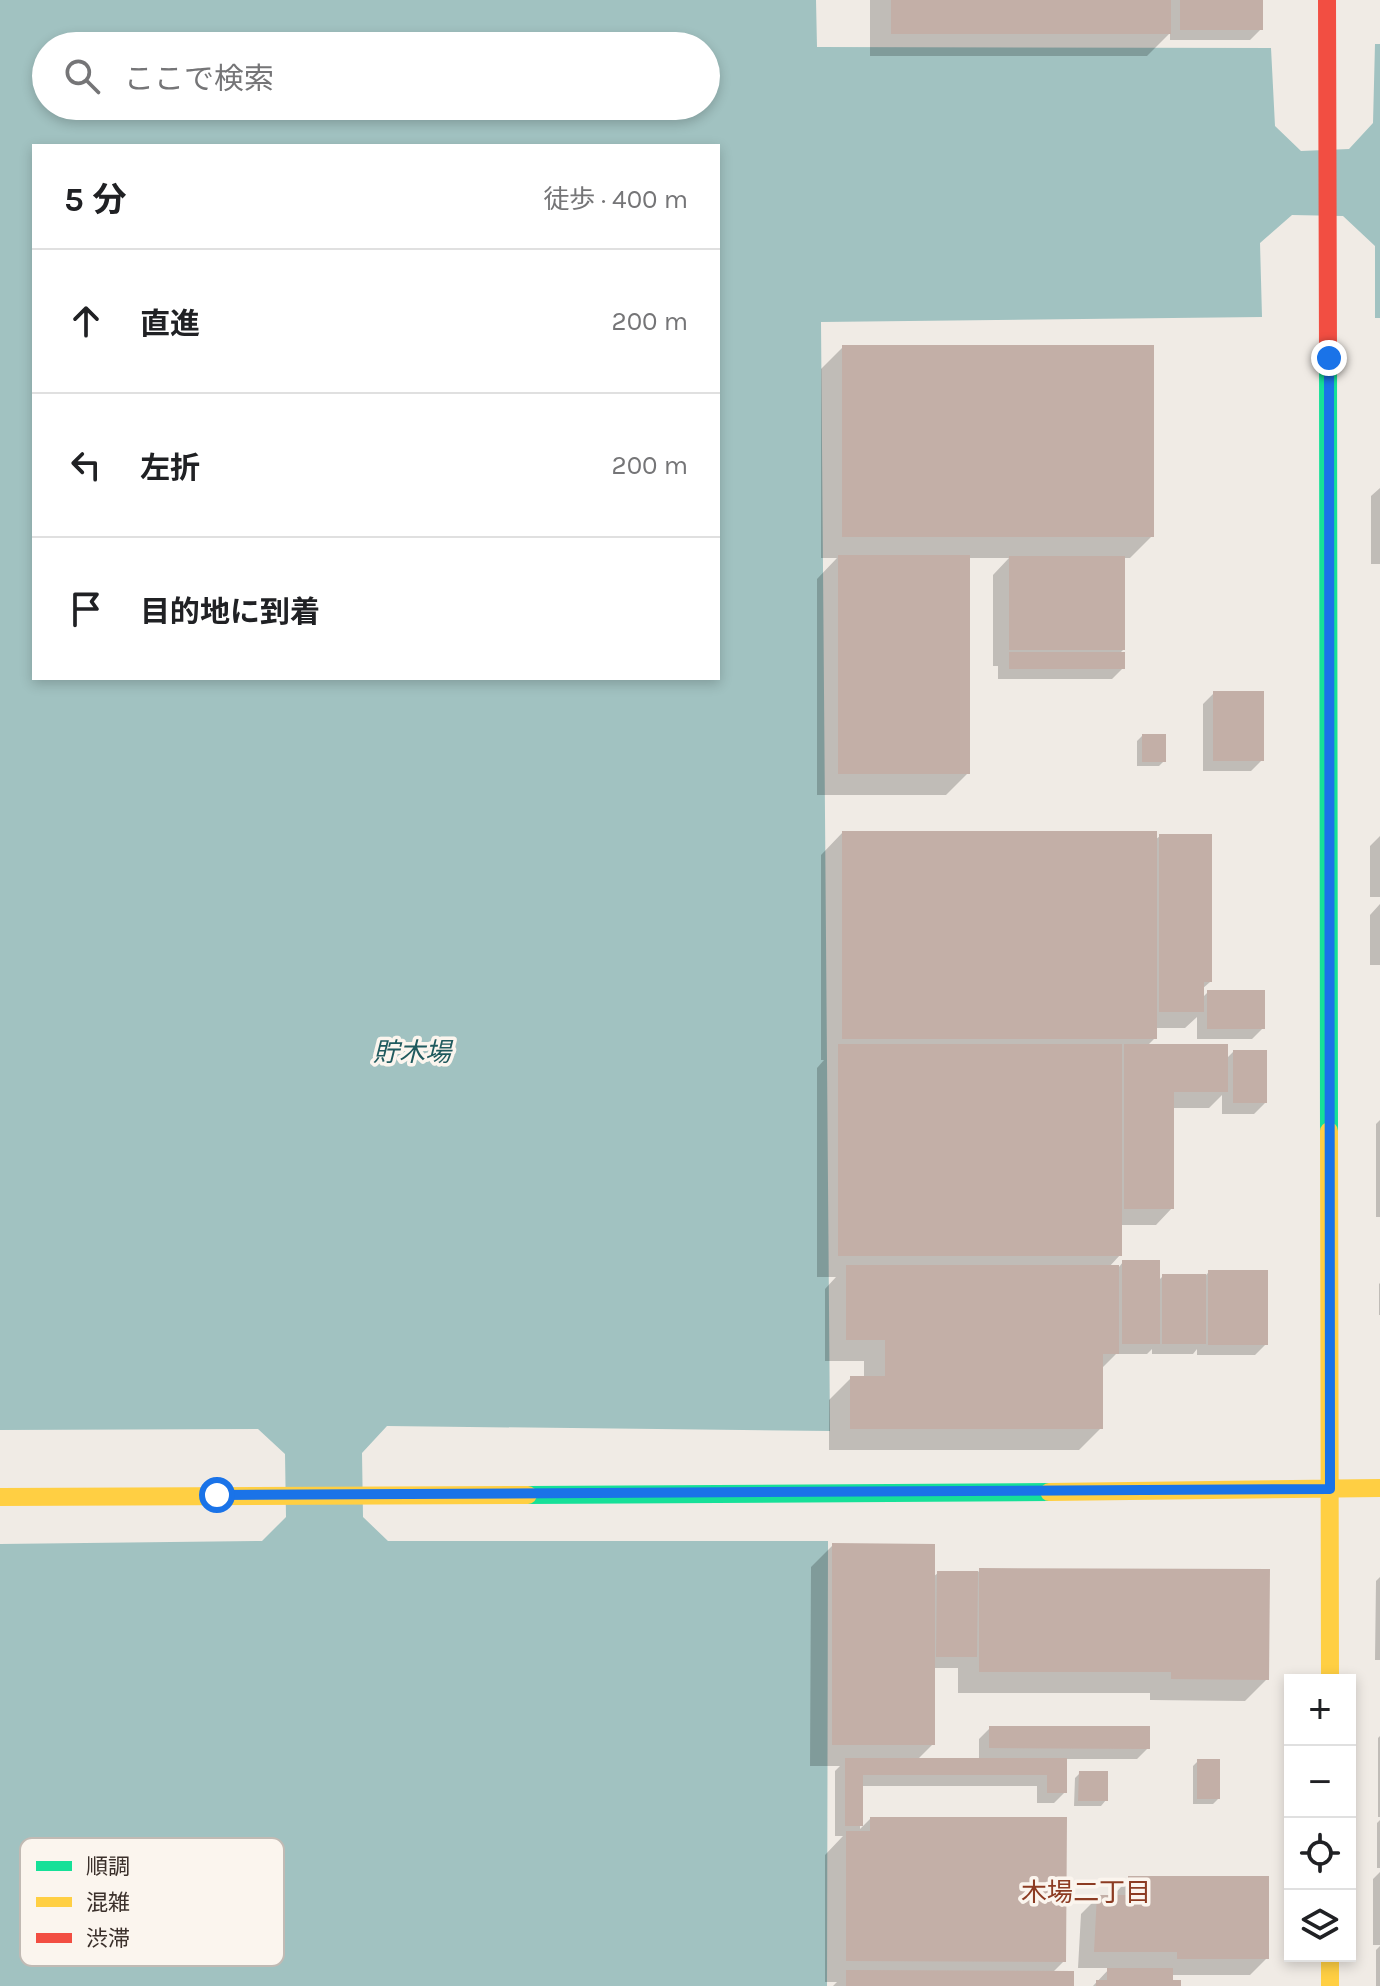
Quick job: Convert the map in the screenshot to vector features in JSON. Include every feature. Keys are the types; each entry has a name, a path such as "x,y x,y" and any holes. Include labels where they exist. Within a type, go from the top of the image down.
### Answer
{"street":[{"path":"1327,0 1330,1674"},
{"path":"0,1497 1380,1488"},
{"path":"1330,1962 1330,1986"}],"water":[{"name":"貯木場","path":"0,0 816,0 817,47 1271,48 1275,126 1301,151 1349,149 1373,123 1375,44 1380,44 1380,318 1375,318 1375,246 1343,216 1292,215 1260,243 1262,317 821,322 830,1431 387,1426 362,1453 363,1517 388,1541 828,1541 827,1986 0,1986 0,1544 262,1541 286,1517 285,1454 258,1429 0,1430"}],"building":[{"path":"891,0 1171,0 1171,34 891,34"},
{"path":"1180,0 1263,0 1263,30 1180,30"},
{"path":"842,345 1154,345 1154,537 842,537"},
{"path":"838,555 970,555 970,774 838,774"},
{"path":"1009,556 1125,556 1125,650 1009,650"},
{"path":"1009,652 1125,652 1125,669 1009,669"},
{"path":"1213,691 1264,691 1264,761 1213,761"},
{"path":"1142,734 1166,734 1166,762 1142,762"},
{"path":"842,831 1157,831 1157,1039 842,1039"},
{"path":"1159,834 1212,834 1212,982 1204,982 1204,1012 1159,1012"},
{"path":"1207,990 1265,990 1265,1029 1207,1029"},
{"path":"838,1044 1122,1044 1122,1256 838,1256"},
{"path":"1124,1044 1228,1044 1228,1092 1174,1092 1174,1209 1124,1209"},
{"path":"1233,1050 1267,1050 1267,1103 1233,1103"},
{"path":"1122,1260 1160,1260 1160,1344 1122,1344"},
{"path":"846,1265 1119,1265 1119,1354 1103,1354 1103,1429 850,1429 850,1376 885,1376 885,1340 846,1340"},
{"path":"1208,1270 1268,1270 1268,1345 1208,1345"},
{"path":"1162,1274 1206,1274 1206,1344 1162,1344"},
{"path":"832,1543 935,1544 935,1745 832,1745"},
{"path":"979,1568 1270,1569 1269,1680 1171,1679 1171,1672 979,1672"},
{"path":"937,1571 978,1571 977,1657 936,1657"},
{"path":"989,1726 1150,1726 1150,1749 989,1748"},
{"path":"845,1758 1067,1758 1067,1793 1047,1793 1047,1775 863,1775 863,1826 845,1826"},
{"path":"1197,1759 1220,1759 1220,1799 1197,1799"},
{"path":"1079,1771 1108,1771 1108,1801 1078,1801"},
{"path":"870,1817 1067,1817 1066,1962 846,1961 846,1831 870,1831"},
{"path":"1128,1876 1269,1876 1269,1959 1177,1959 1177,1952 1094,1952 1097,1895 1128,1895"},
{"path":"1107,1968 1173,1968 1173,1980 1181,1980 1181,1986 1096,1986 1096,1980 1107,1980"},
{"path":"846,1970 1074,1971 1074,1986 846,1986"}],"traffic: fast":[{"path":"1328,355 1329,1131"},
{"path":"528,1495 1049,1492"}],"traffic: slow":[{"path":"1329,1131 1330,1674"},
{"path":"1049,1492 1380,1488"},
{"path":"0,1497 528,1495"},
{"path":"1330,1962 1330,1986"}],"traffic: jam":[{"path":"1327,0 1328,355"}],"district":[{"name":"木場二丁目","path":"1086,1892"}],"route":[{"path":"217,1495 1330,1489 1329,358"}]}
